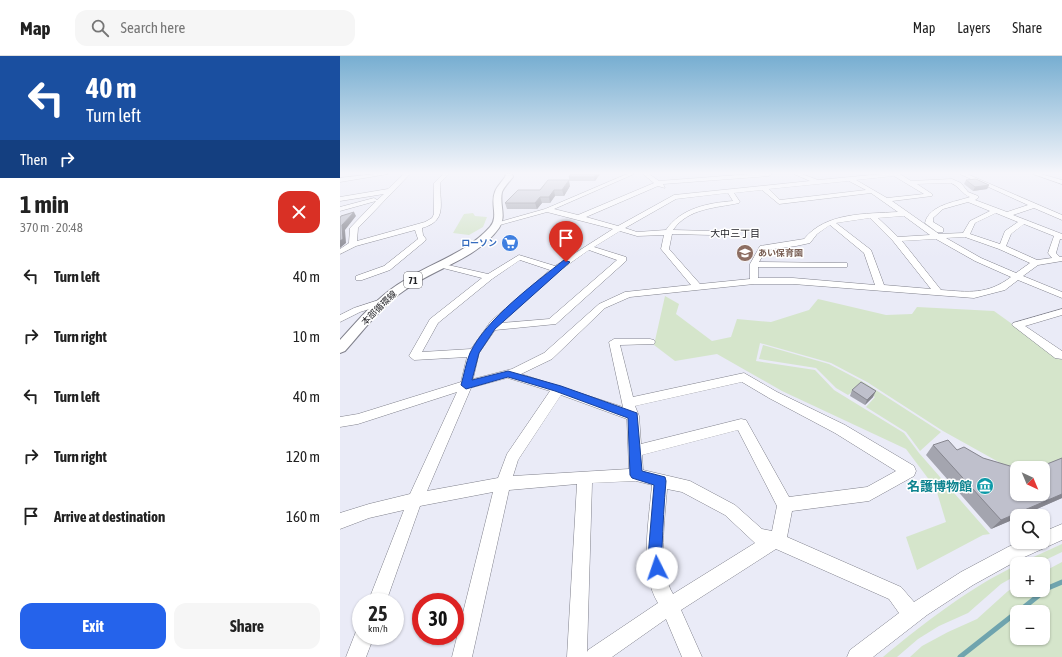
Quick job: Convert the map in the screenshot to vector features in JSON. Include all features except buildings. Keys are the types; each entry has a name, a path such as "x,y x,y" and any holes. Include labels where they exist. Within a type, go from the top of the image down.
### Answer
{"main road":[{"path":"498,202 498,219"},
{"name":"本部循環線","path":"340,348 382,302 410,281 442,265 478,243 498,219"}],"street":[{"path":"340,209 367,202"},
{"path":"353,244 354,228 378,202"},
{"path":"340,252 353,244 418,228 435,219 437,202"},
{"path":"498,219 530,216 566,202"},
{"path":"579,217 614,202"},
{"path":"380,593 415,500 466,385 474,353 492,327 556,269 618,228 665,202"},
{"path":"698,287 665,249 669,232 678,220 698,209 710,205 737,202"},
{"path":"889,202 936,236 963,252 1018,277 1062,294"},
{"path":"947,235 929,223 930,217 941,208 963,202"},
{"path":"975,202 1060,236 1052,253 1060,259"},
{"path":"1024,202 1062,218"},
{"path":"1006,215 1033,206"},
{"path":"547,210 579,217 637,234 669,232 712,234"},
{"path":"966,235 972,222 995,211"},
{"path":"754,281 754,264 764,248 807,241 814,232 830,222 872,216 904,214"},
{"path":"498,219 530,216"},
{"path":"872,216 896,239 939,293"},
{"path":"830,222 868,252 880,287"},
{"path":"1002,247 1008,233 1023,222"},
{"path":"359,278 387,268 422,239 419,235 418,228"},
{"path":"896,239 966,235 1002,247 1036,263"},
{"path":"492,327 552,322 623,260 588,247"},
{"path":"474,353 414,356 434,321 489,277 519,257 556,269"},
{"path":"340,422 358,419 466,385 516,372 548,356 602,306 628,294 754,281 793,280 974,295 987,293 1002,288 1036,263 1060,259"},
{"path":"754,264 844,265"},
{"path":"442,265 489,277"},
{"path":"340,319 357,310 382,302"},
{"path":"1062,312 1017,325 1059,355 1062,354"},
{"path":"636,475 636,451 633,416 628,403 614,342 650,342"},
{"path":"508,374 558,389 633,416"},
{"path":"628,403 744,377 772,395 840,429 909,471 868,494 785,505"},
{"path":"462,657 504,484 512,458 558,389"},
{"path":"595,657 670,606 775,540 780,535 785,505 741,424 636,451"},
{"path":"340,521 369,511 415,500 504,484 585,477 636,475 685,486 712,499 730,510 758,536 775,540 895,593 912,614"},
{"path":"577,657 585,477"},
{"path":"660,481 655,557 660,590 670,606 692,657"},
{"path":"1050,537 1062,532"},
{"path":"857,657 912,614 1009,554 1021,549"},
{"path":"356,657 361,645"}],"green space":[{"path":"473,213 475,216 487,217 483,227 469,235 453,233 464,214"},
{"path":"665,296 679,304 676,314 712,341 731,337 737,319 771,322 809,310 818,299 886,315 912,314 917,307 994,311 1062,360 1062,464 1050,465 1050,461 1010,461 1010,465 1004,465 943,431 867,382 831,363 760,343 756,361 815,370 834,390 904,433 919,453 990,534 983,535 917,570 906,537 946,522 936,489 906,449 782,391 717,354 675,361 654,345"},
{"path":"763,345 829,364 865,383 941,432 920,451 906,432 866,407 875,397 859,387 848,395 836,388 816,368 759,359"},
{"path":"1062,544 1062,552 1050,558 1033,557"},
{"path":"1062,562 1062,657 910,657 922,646 977,619 1010,590 1010,597 1050,597 1050,568"},
{"path":"1010,568 1010,579 1001,584 968,613 939,626 918,639 897,657 883,657 947,607"}],"waterway":[{"path":"1027,605 1048,588 1062,582"},
{"path":"960,657 1010,618"}],"place":[{"name":"ローソン","path":"510,243"},
{"name":"あい保育園","path":"745,253"},
{"name":"名護博物館","path":"985,486"}],"district":[{"name":"大中三丁目","path":"735,233"}],"route":[{"path":"566,262 556,269 495,323 474,353 466,385 508,374 558,389 633,416 636,451 636,475 660,481 656,518 655,557 657,568"}]}
